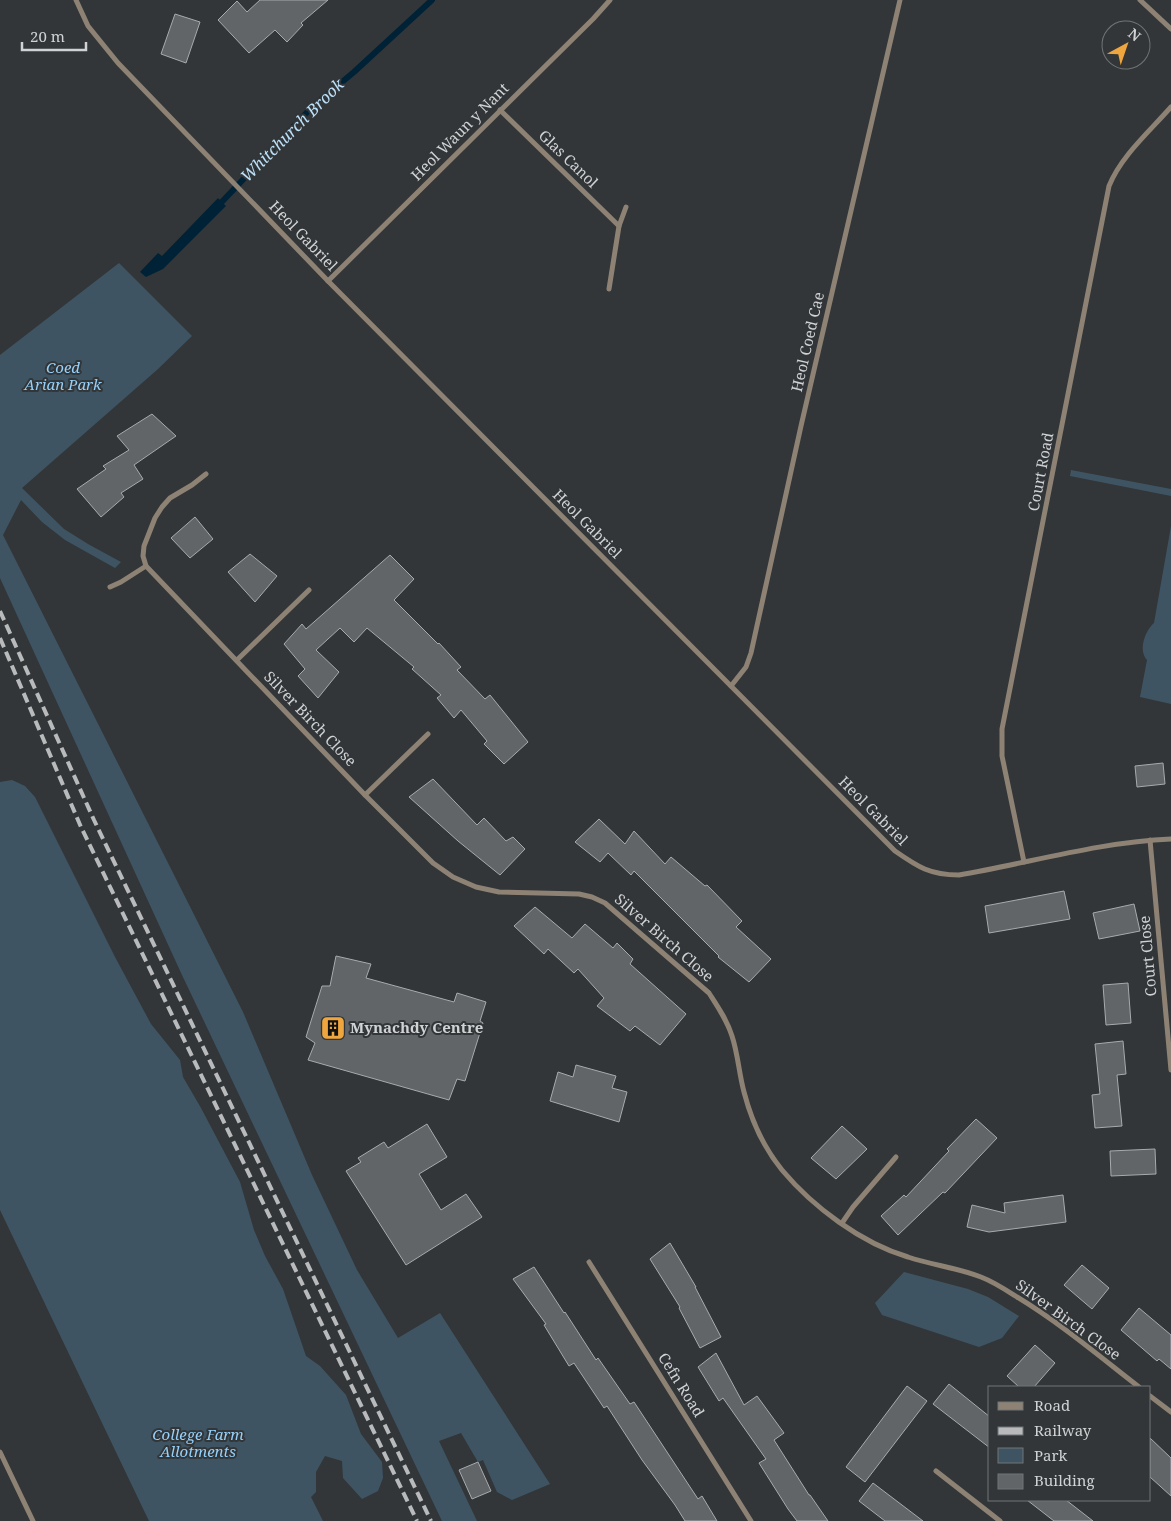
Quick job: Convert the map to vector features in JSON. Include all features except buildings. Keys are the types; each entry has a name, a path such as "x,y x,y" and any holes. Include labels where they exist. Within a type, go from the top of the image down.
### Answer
{"street":[{"name":"Heol Gabriel","path":"76,0 88,26 118,63 328,281 895,851 913,864 928,871 942,875 959,875 1150,840 1171,839"},
{"name":"Heol Waun y Nant","path":"328,281 610,0"},
{"name":"Heol Coed Cae","path":"731,686 746,667 751,653 801,426 900,0"},
{"path":"1140,0 1171,29"},
{"name":"Court Road","path":"1024,862 1002,756 1002,729 1110,186 1115,172 1171,107"},
{"name":"Glas Canol","path":"500,110 619,226"},
{"path":"609,289 619,226 626,207"},
{"path":"110,587 146,566 143,556 144,546 155,518 170,498 206,474"},
{"name":"Silver Birch Close","path":"146,566 365,795 433,863 453,877 476,887 498,892 578,894 605,903 709,993 733,1038 744,1092 765,1144 780,1168 815,1203 842,1223 890,1252 981,1277 1002,1288 1053,1320 1138,1386"},
{"path":"237,660 309,590"},
{"path":"365,795 428,734"},
{"name":"Court Close","path":"1150,840 1171,1070"},
{"path":"842,1223 862,1196 896,1157"},
{"name":"Cefn Road","path":"589,1262 751,1521"},
{"path":"1151,1397 1171,1412"},
{"path":"0,1452 33,1521"},
{"path":"936,1471 1000,1521"}],"green space":[{"name":"Coed Arian Park","path":"119,263 192,336 158,369 22,488 64,529 121,562 115,568 65,540 42,522 21,500 3,535 243,1012 312,1175 357,1270 398,1338 440,1313 550,1484 512,1500 497,1492 483,1460 478,1462 461,1433 439,1441 477,1521 442,1521 182,975 0,578 0,355"},
{"path":"1071,470 1171,489 1171,496 1070,476"},
{"path":"1171,526 1171,704 1140,697 1147,660 1144,656 1143,646 1145,636 1154,623"},
{"name":"College Farm Allotments","path":"12,780 25,786 35,797 115,957 151,1024 180,1060 183,1077 240,1182 254,1230 265,1256 283,1289 306,1356 320,1366 346,1395 361,1434 382,1462 383,1478 378,1491 362,1499 343,1478 342,1461 325,1456 316,1472 316,1492 311,1497 323,1521 149,1521 0,1210 0,782"},
{"path":"904,1272 968,1289 988,1297 1019,1316 1002,1338 979,1347 882,1315 875,1303"}],"shaded area":[{"path":"218,198 226,206 163,269 146,277 140,272 158,253 162,256"}],"waterway":[{"name":"Whitchurch Brook","path":"217,207 312,107 354,72 432,0"}],"railway":[{"path":"0,611 94,820 431,1521"},
{"path":"0,638 81,827 417,1521"}],"place":[{"name":"Mynachdy Centre","path":"333,1028"}]}
